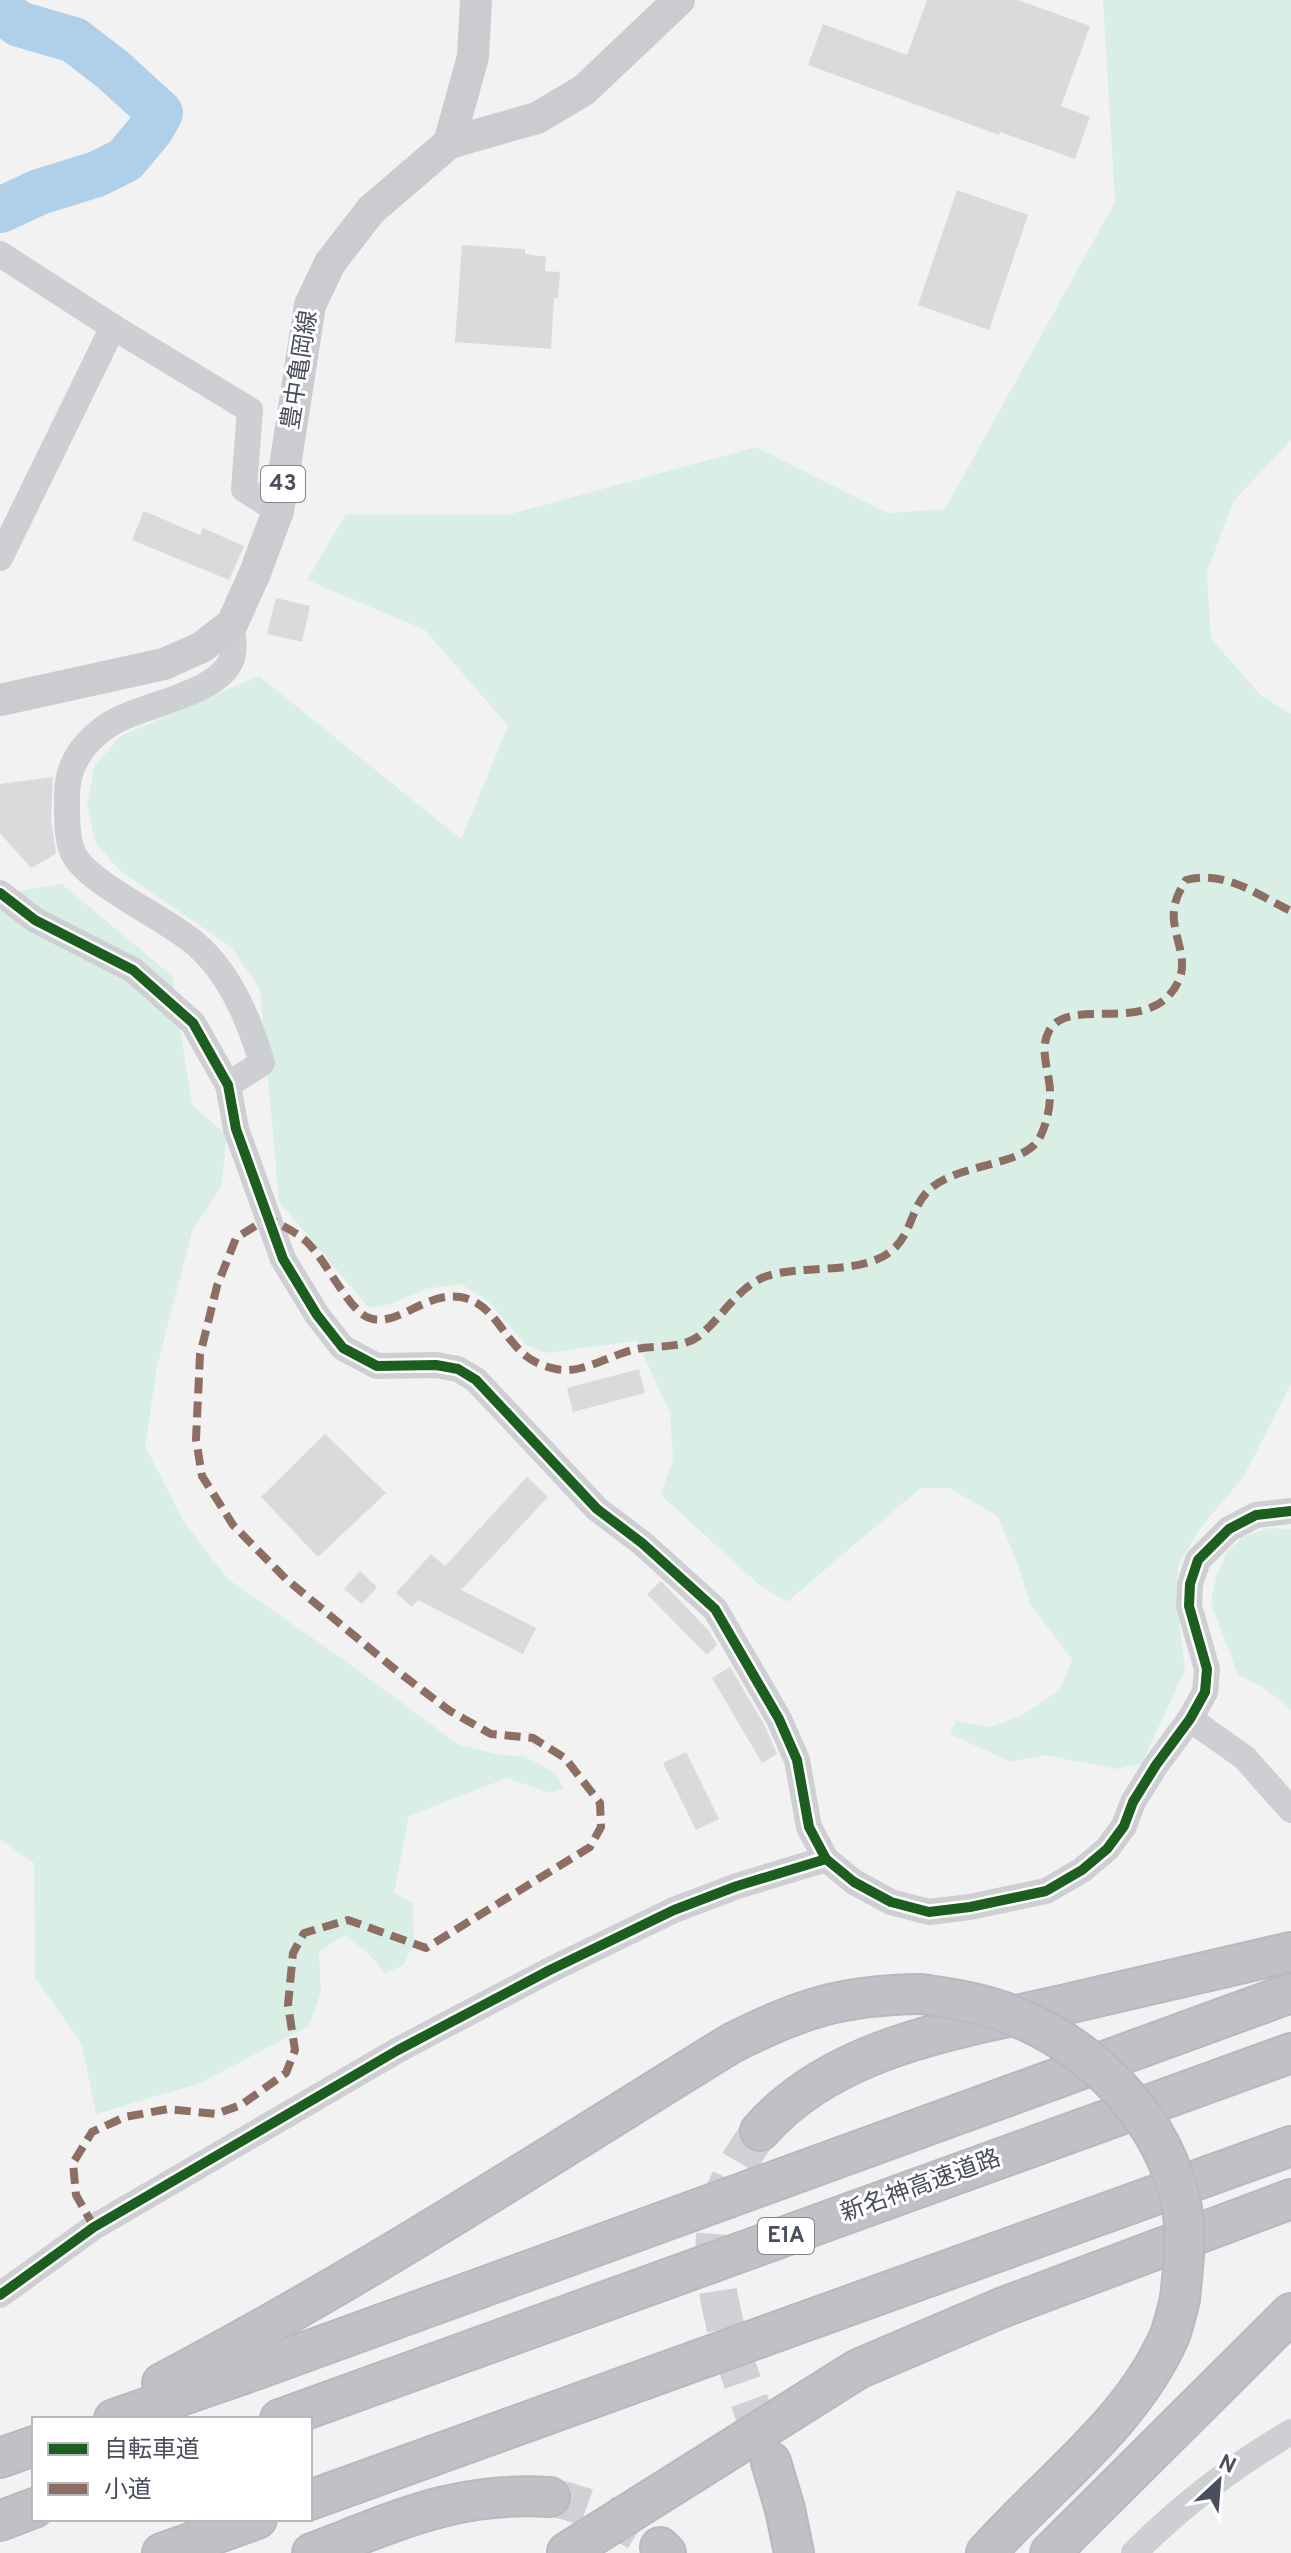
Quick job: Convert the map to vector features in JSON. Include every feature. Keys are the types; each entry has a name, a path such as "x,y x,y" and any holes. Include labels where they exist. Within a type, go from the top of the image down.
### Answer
{"highway":[{"path":"760,2131 779,2109 817,2082 838,2070 906,2044 1291,1952"},
{"path":"120,2417 1291,1993"},
{"path":"92,2417 232,2346 744,2037 781,2018 827,2003 875,1994 921,1994 966,2000 1005,2012 1043,2029 1082,2054 1116,2084 1147,2124 1169,2164 1182,2207 1185,2251 1180,2299 1171,2333 1152,2369 1127,2406 986,2553"},
{"name":"新名神高速道路","path":"286,2417 1291,2053"},
{"path":"312,2499 1291,2146"},
{"path":"567,2552 858,2369 1001,2308 1291,2199"},
{"path":"1050,2553 1291,2313"},
{"path":"771,2462 794,2553"},
{"path":"312,2553 441,2505 514,2495 550,2497"},
{"path":"0,2521 32,2509"},
{"path":"162,2553 251,2521"}],"main road":[{"path":"449,143 473,57 476,0"},
{"name":"豊中亀岡線","path":"0,700 164,664 202,647 232,624 278,511 310,305 330,263 371,210 449,143 537,118 584,90 679,0"}],"street":[{"path":"0,254 250,410 244,489 278,511"},
{"path":"0,558 113,327"},
{"path":"228,1085 262,1063 242,1009 226,981 200,947 95,878 73,853 66,790 76,756 98,732 124,715 185,695 220,676 233,656 232,624"},
{"path":"0,893 35,920 133,970 193,1023 228,1085 236,1129 283,1259 317,1315 343,1348 377,1366 436,1365 458,1369 476,1380 597,1509 642,1543 715,1609 779,1719 797,1760 809,1827 826,1859 854,1882 891,1902 929,1912 1046,1891 1082,1870 1107,1849 1124,1826 1133,1802 1156,1765 1190,1719 1205,1692 1207,1669 1189,1606 1190,1584 1198,1560 1220,1536 1242,1522 1256,1515 1291,1511"},
{"path":"1190,1719 1245,1758 1291,1810"},
{"path":"0,2295 94,2227 384,2058 481,2006 674,1910 737,1886 826,1859"},
{"path":"1134,2553 1167,2520 1234,2466 1291,2432"}],"green space":[{"path":"1103,0 1291,0 1291,440 1233,502 1207,572 1211,639 1261,695 1291,714 1291,1384 1244,1476 1198,1531 1178,1566 1176,1596 1185,1670 1142,1763 1117,1769 1044,1755 1011,1762 950,1734 956,1721 991,1727 1024,1714 1060,1690 1072,1659 1031,1606 998,1516 949,1488 921,1488 787,1602 757,1583 661,1495 673,1459 670,1413 637,1341 545,1353 525,1344 488,1301 461,1284 425,1289 391,1304 369,1308 279,1202 260,989 231,947 120,871 95,842 87,805 94,767 120,736 259,676 461,839 508,726 425,630 307,580 346,514 507,515 756,447 887,513 945,509 1115,202"},
{"path":"62,884 172,976 192,1105 227,1135 221,1187 192,1231 157,1368 145,1446 184,1522 228,1579 459,1745 500,1755 524,1756 555,1773 564,1789 549,1793 507,1778 409,1816 394,1893 413,1903 414,1942 404,1965 385,1973 369,1954 345,1935 319,1952 321,1992 309,2026 198,2084 96,2114 82,2045 35,1977 34,1863 0,1840 0,894"},
{"path":"1269,1528 1291,1529 1291,1710 1264,1688 1238,1675 1211,1603 1216,1577 1226,1553 1242,1537"}],"building":[{"path":"927,0 1018,0 1090,26 1061,106 1090,117 1075,159 1000,132 999,135 808,65 823,24 907,55"},
{"path":"957,190 1028,215 989,330 918,305"},
{"path":"462,245 525,249 525,254 546,257 545,271 560,272 558,298 554,298 551,349 455,342"},
{"path":"144,511 200,535 203,528 244,546 229,580 132,540"},
{"path":"276,598 310,606 302,642 267,634"},
{"path":"53,777 51,819 56,854 31,868 0,833 0,784"},
{"path":"639,1369 645,1393 573,1412 567,1388"},
{"path":"325,1434 386,1493 318,1557 261,1497"},
{"path":"527,1477 548,1497 461,1590 536,1628 523,1654 418,1600 412,1607 396,1593 431,1554 445,1566"},
{"path":"360,1571 377,1587 362,1604 344,1589"},
{"path":"661,1581 709,1631 717,1645 707,1655 647,1594"},
{"path":"730,1667 765,1726 777,1754 762,1763 712,1678"},
{"path":"686,1752 719,1819 696,1830 663,1763"}],"waterway":[{"path":"0,10 19,24 74,40 160,113 125,160 97,174 39,192 0,210"}],"tunnel":[{"path":"760,2131 725,2191 718,2213 715,2244 716,2275 729,2338 770,2459"},
{"path":"550,2497 608,2516 660,2547"}],"marked path":[{"path":"94,2227 76,2195 73,2163 92,2132 125,2117 168,2109 216,2114 241,2105 286,2073 295,2050 288,2005 293,1953 304,1933 348,1920 426,1948 590,1847 601,1827 600,1803 565,1758 533,1738 491,1734 450,1711 397,1671 286,1579 233,1525 202,1476 196,1439 200,1355 217,1286 236,1238 268,1218 293,1232 314,1250 355,1308 373,1319 396,1316 446,1297 471,1300 489,1313 526,1356 552,1368 576,1369 637,1349 685,1343 708,1328 739,1294 767,1276 855,1266 882,1257 899,1243 922,1198 941,1181 1019,1155 1031,1148 1046,1123 1049,1106 1045,1046 1049,1031 1060,1020 1074,1015 1150,1008 1167,998 1179,980 1182,963 1174,910 1186,880 1214,878 1227,881 1291,911"}],"cycle path":[{"path":"0,893 35,920 133,970 193,1023 228,1085 236,1129 283,1259 317,1315 343,1348 377,1366 436,1365 458,1369 476,1380 597,1509 642,1543 715,1609 779,1719 797,1760 809,1827 826,1859 854,1882 891,1902 929,1912 1046,1891 1082,1870 1107,1849 1124,1826 1133,1802 1156,1765 1190,1719 1205,1692 1207,1669 1189,1606 1190,1584 1198,1560 1229,1529 1256,1515 1291,1511"},
{"path":"0,2295 94,2227 398,2050 550,1970 674,1910 737,1886 826,1859"}]}
